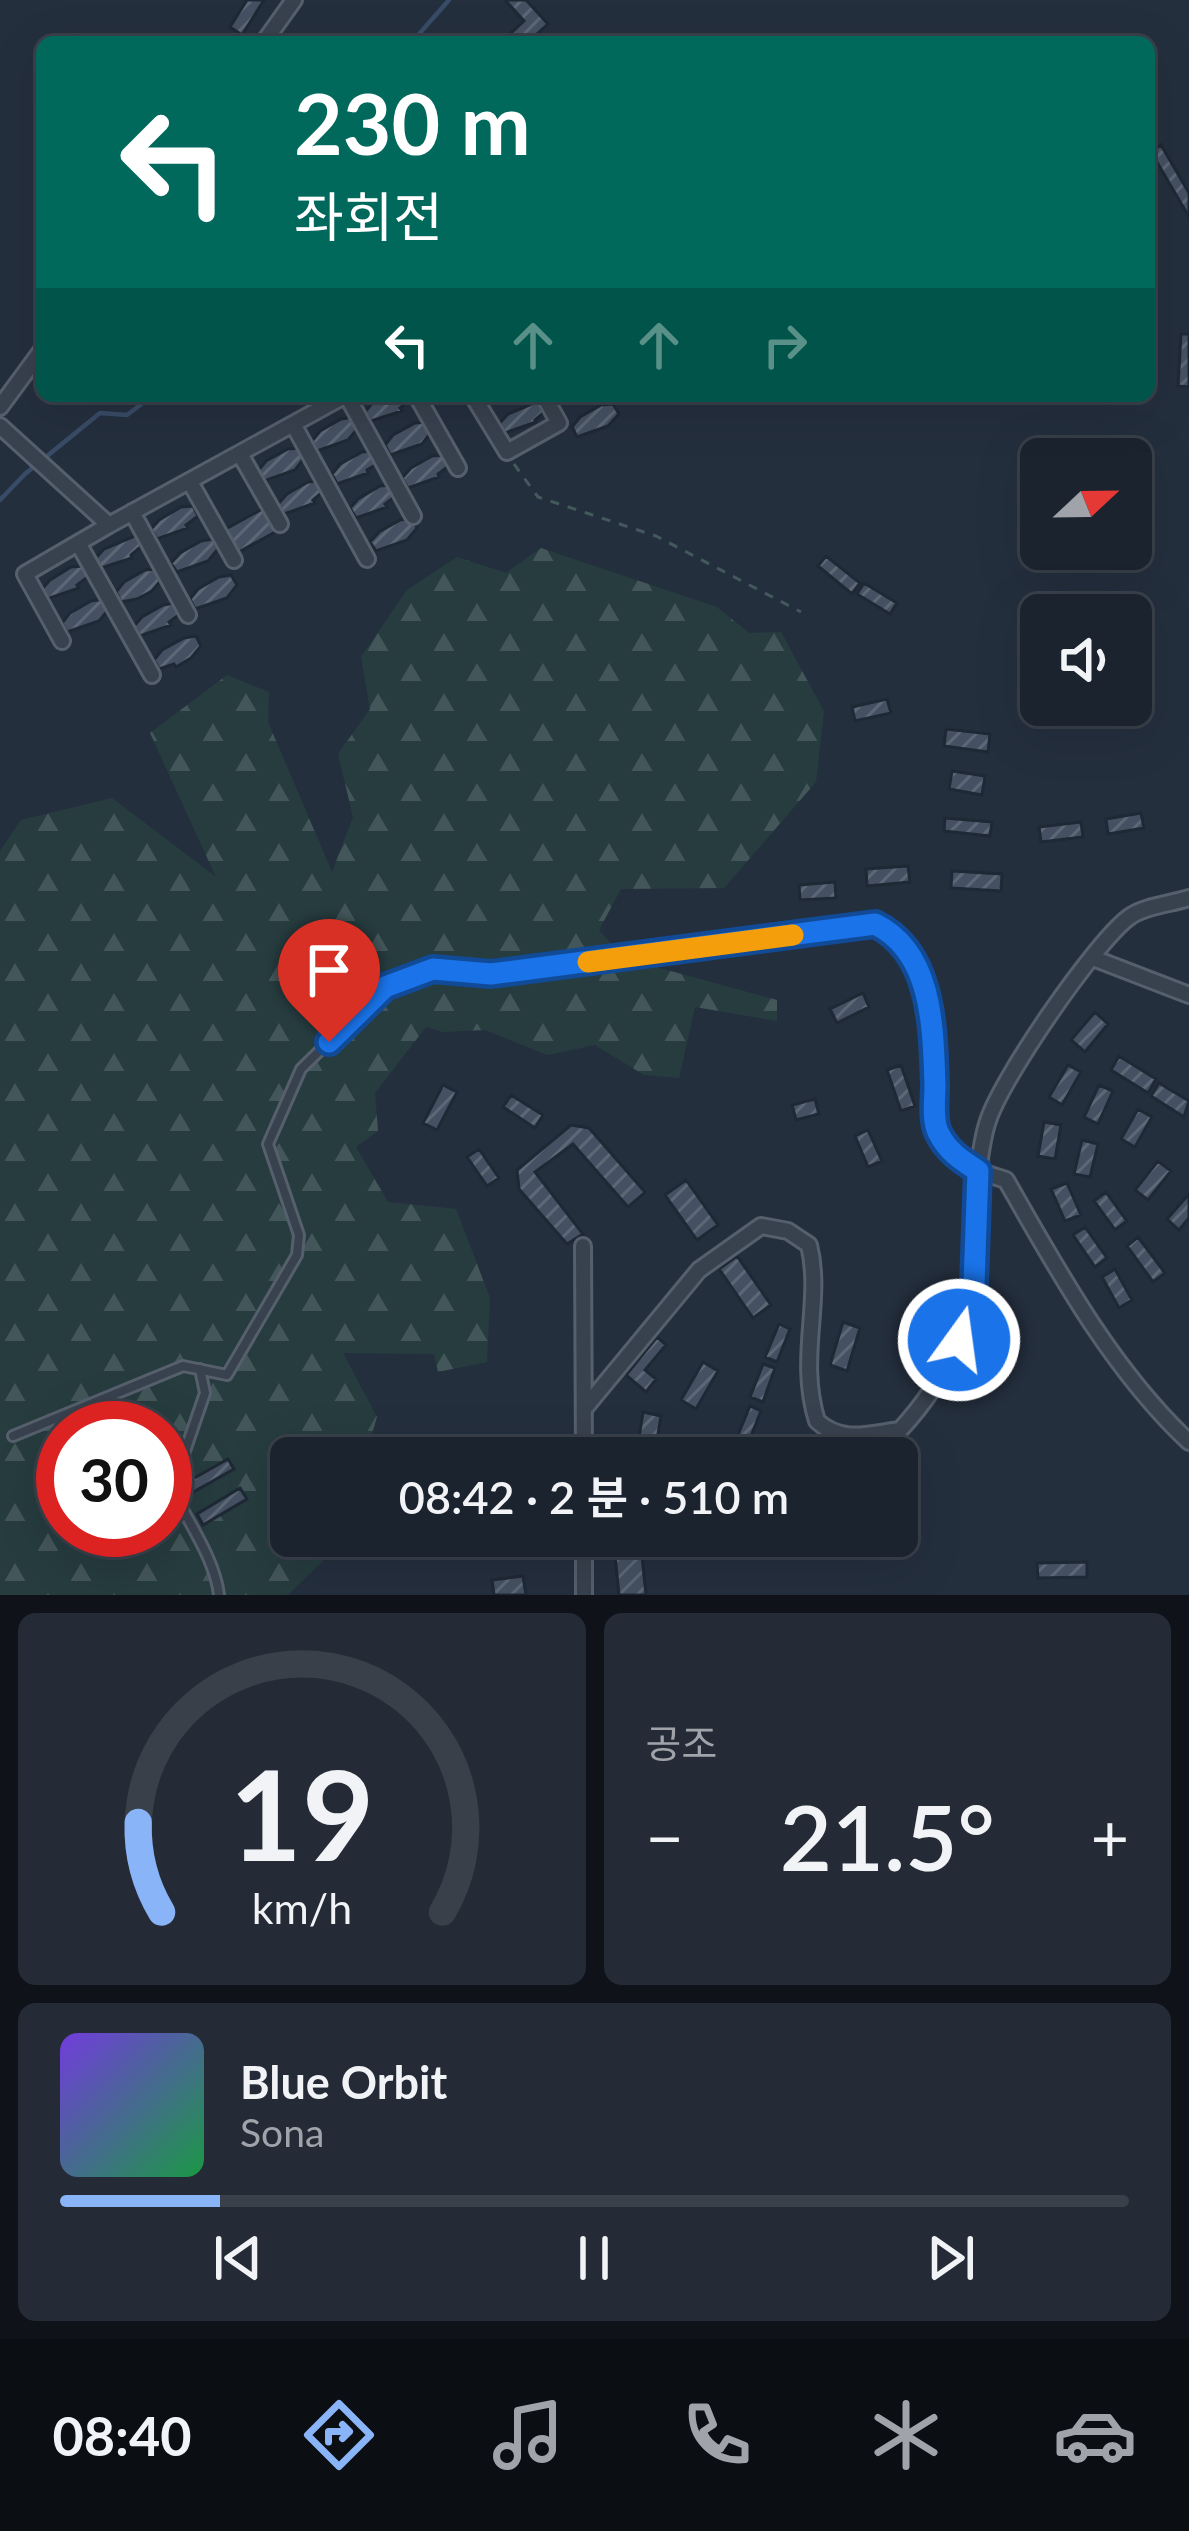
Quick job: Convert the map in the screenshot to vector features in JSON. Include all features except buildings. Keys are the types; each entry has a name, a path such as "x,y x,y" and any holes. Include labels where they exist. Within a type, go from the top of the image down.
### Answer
{"street":[{"path":"268,36 294,0"},
{"path":"0,407 36,358"},
{"path":"62,641 25,574 334,402"},
{"path":"348,402 413,516"},
{"path":"420,402 458,469"},
{"path":"477,402 507,452 559,423 547,402"},
{"path":"293,424 367,559"},
{"path":"0,426 109,525"},
{"path":"240,454 280,524"},
{"path":"190,482 234,560"},
{"path":"132,512 188,615"},
{"path":"78,543 152,675"},
{"path":"584,1408 686,1283 718,1253 761,1226 788,1231 809,1245 814,1264 807,1352 818,1421 834,1433 854,1437 900,1430 950,1365 968,1313 977,1249 978,1171 997,1099 1028,1047 1093,958 1133,914 1189,898"},
{"path":"1093,958 1189,995"},
{"path":"978,1171 1006,1180 1066,1285 1163,1418 1189,1442"},
{"path":"583,1246 584,1437"},
{"path":"584,1557 584,1595"}],"lane":[{"path":"13,1436 183,1366 227,1375 297,1255 299,1235 268,1144 301,1069 385,987 433,969 491,974 875,924 894,934 925,985 933,1026 936,1128 954,1156 978,1171"},
{"path":"200,1369 205,1393 172,1489 217,1571 219,1595"}],"path":[{"path":"507,452 538,497 656,536 801,612"}],"green space":[{"path":"541,548 717,607 749,633 781,632 824,711 816,782 724,888 621,889 599,930 623,958 777,1000 777,1021 695,1007 679,1078 644,1075 595,1045 547,1055 485,1030 443,1032 426,1027 375,1093 378,1131 356,1147 388,1202 456,1209 490,1298 487,1362 438,1372 434,1354 343,1353 377,1417 371,1437 270,1437 270,1557 327,1557 288,1595 0,1595 0,851 21,820 112,798 216,877 150,733 227,675 269,692 268,722 332,872 353,817 338,754 370,709 361,657 407,590 457,557 506,573"}],"waterway":[{"path":"417,36 449,0"},
{"path":"0,500 100,413 127,415 144,402"}],"slow traffic":[{"path":"588,962 793,935"}],"route":[{"path":"329,1042 385,987 433,969 491,974 875,924 894,934 925,985 933,1026 936,1128 954,1156 978,1171 974,1284 959,1340"}]}
